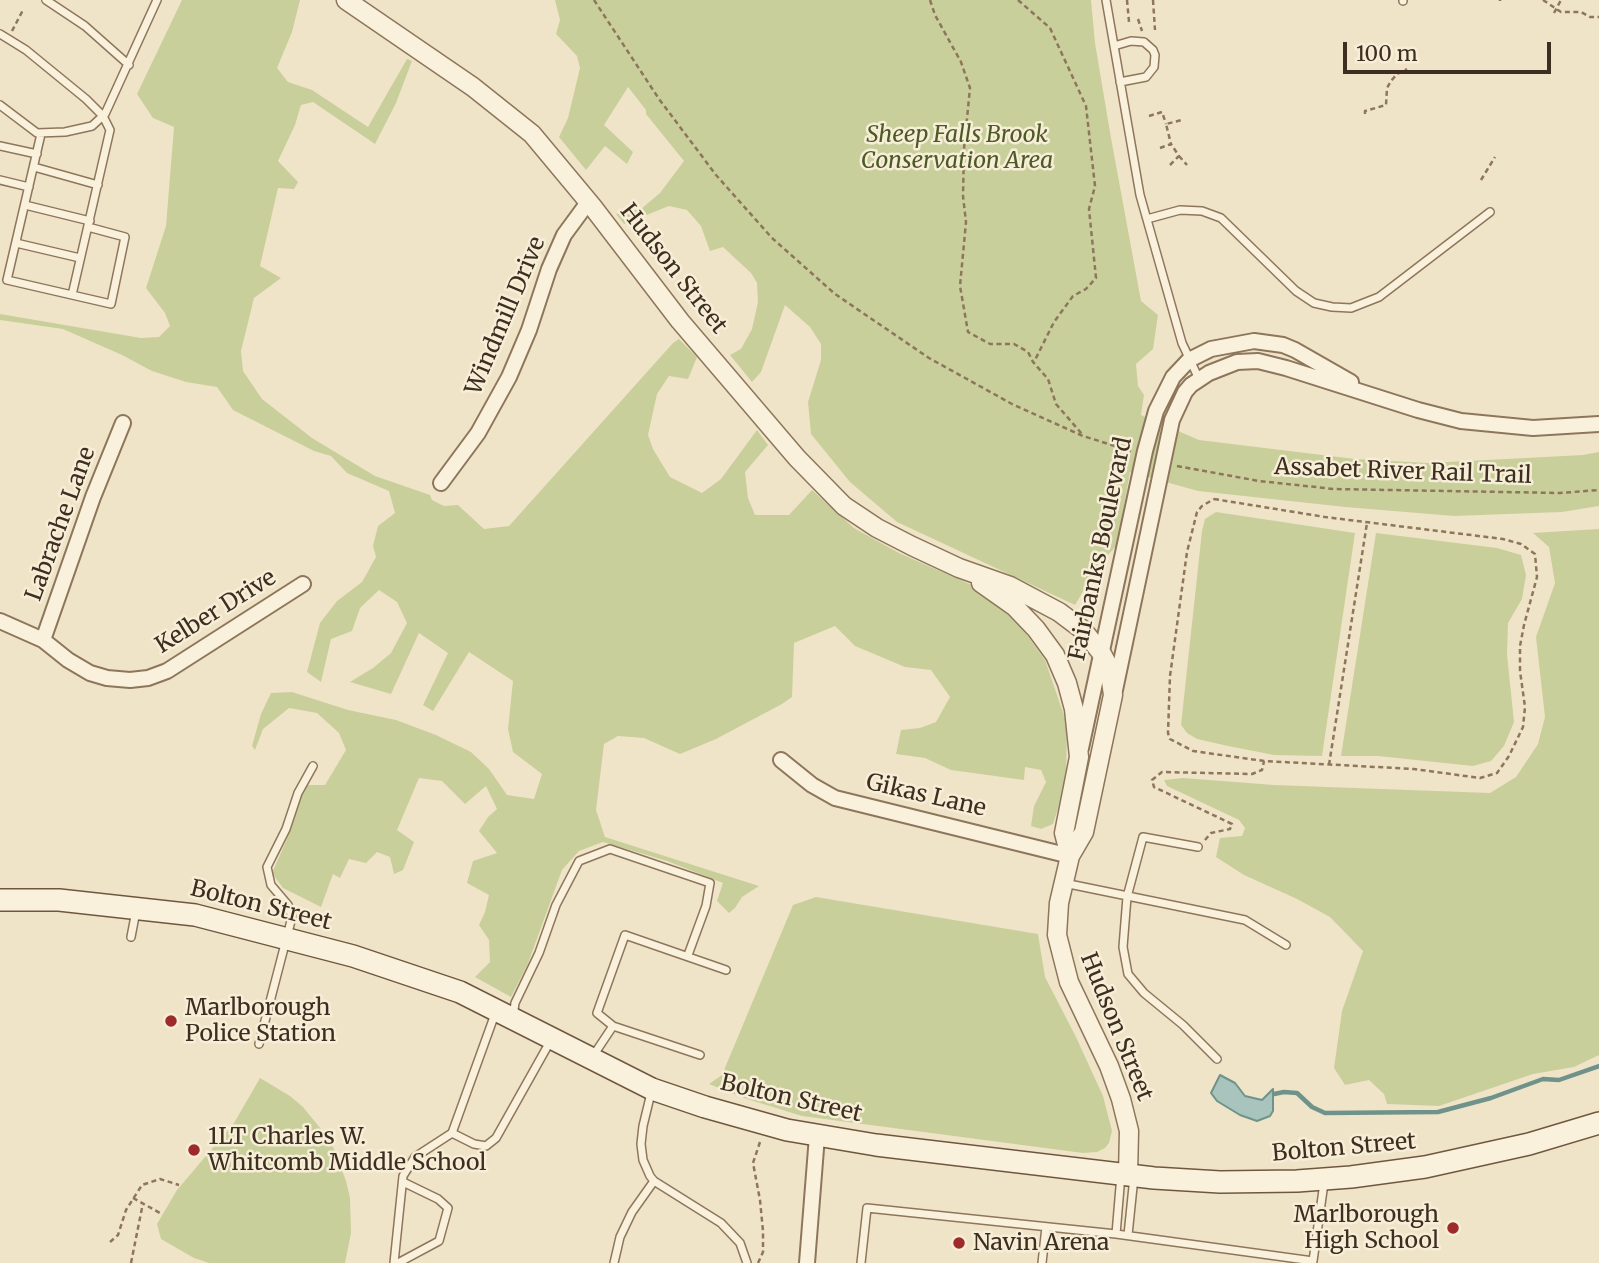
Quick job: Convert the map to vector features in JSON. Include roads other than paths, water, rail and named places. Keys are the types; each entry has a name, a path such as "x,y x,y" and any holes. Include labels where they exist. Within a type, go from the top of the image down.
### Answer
{"main road":[{"name":"Bolton Street","path":"0,900 59,900 136,907 195,915 285,937 434,982 505,1014 652,1089 758,1122 817,1136 876,1145 1128,1176 1220,1182 1325,1179 1452,1162 1529,1144 1599,1123"}],"street":[{"name":"Hudson Street","path":"346,0 465,81 532,134 589,201 680,321 826,489 844,506 877,528 958,568 1010,586 1059,612 1083,630 1102,654 1112,679 1114,695 1084,832 1070,856 1057,919 1060,951 1069,982 1109,1066 1121,1099 1129,1131 1128,1176"},
{"name":"Windmill Drive","path":"441,483 478,433 509,377 564,235 589,201"},
{"path":"1189,360 1211,349 1238,342 1283,345 1373,395"},
{"name":"Fairbanks Boulevard","path":"1079,757 1152,422 1173,377 1189,360"},
{"path":"1199,379 1228,365 1258,361 1440,416 1484,424 1533,428 1599,424"},
{"name":"Fairbanks Boulevard","path":"1114,695 1175,410 1185,392 1199,379"},
{"name":"Labrache Lane","path":"43,640 93,497 123,423"},
{"name":"Hudson Street","path":"958,568 1015,607 1036,629 1055,655 1072,696 1079,757 1064,833 1070,856"},
{"name":"Kelber Drive","path":"0,621 43,640 90,673 130,680 148,678 167,671 196,654 303,584"},
{"name":"Gikas Lane","path":"781,760 812,785 835,798 1070,856"},
{"path":"807,1263 817,1136"}],"lane":[{"path":"46,0 85,26 129,65"},
{"path":"0,105 41,134 92,127 103,116 158,0"},
{"path":"1106,0 1137,179 1177,328 1199,379"},
{"path":"0,34 26,50 103,116 110,130 72,295"},
{"path":"1114,46 1132,41 1144,42 1155,55 1154,67 1146,76 1120,82"},
{"path":"25,205 125,237 111,304 7,280 41,134"},
{"path":"0,146 37,154"},
{"path":"34,167 98,185"},
{"path":"0,180 29,187"},
{"path":"1147,219 1180,210 1202,211 1221,218 1296,291 1314,303 1351,308 1379,297 1490,212"},
{"path":"16,243 80,258"},
{"path":"259,1044 291,921 291,911 271,886 267,867 286,829 298,793 313,766"},
{"path":"1198,848 1143,836 1127,897 1123,939 1128,974 1144,993 1183,1025 1217,1059"},
{"path":"396,1263 403,1176 415,1157 452,1133 505,1014 514,1003 539,953 556,905 579,862 610,849 710,883 706,906 688,955"},
{"path":"1063,883 1245,919 1286,946"},
{"path":"131,937 136,907"},
{"path":"700,1055 613,1026 597,1013 625,935 726,970"},
{"path":"591,1059 613,1026"},
{"path":"452,1133 481,1146 491,1144 551,1039"},
{"path":"652,1089 641,1144 643,1160 654,1181 721,1223 740,1243 747,1263"},
{"path":"1116,1234 1128,1176"},
{"path":"1128,1176 1128,1235"},
{"path":"861,1263 867,1208 1128,1235 1313,1262 1325,1179"},
{"path":"614,1263 620,1237 632,1212 654,1181"},
{"path":"396,1263 439,1241 448,1208 438,1199 403,1182"},
{"path":"1042,1263 1046,1227"}],"water":[{"path":"1220,1075 1235,1083 1245,1096 1262,1100 1273,1089 1273,1111 1270,1116 1257,1121 1240,1115 1217,1101 1211,1093"}],"waterway":[{"path":"1274,1094 1297,1093 1312,1107 1325,1113 1438,1112 1491,1098 1543,1079 1559,1080 1599,1066"}],"place":[{"name":"Marlborough Police Station","path":"171,1021"},
{"name":"1LT Charles W. Whitcomb Middle School","path":"194,1150"},
{"name":"Marlborough High School","path":"1453,1228"},
{"name":"Navin Arena","path":"959,1243"}],"park label":[{"name":"Sheep Falls Brook Conservation Area","path":"957,148"}]}
